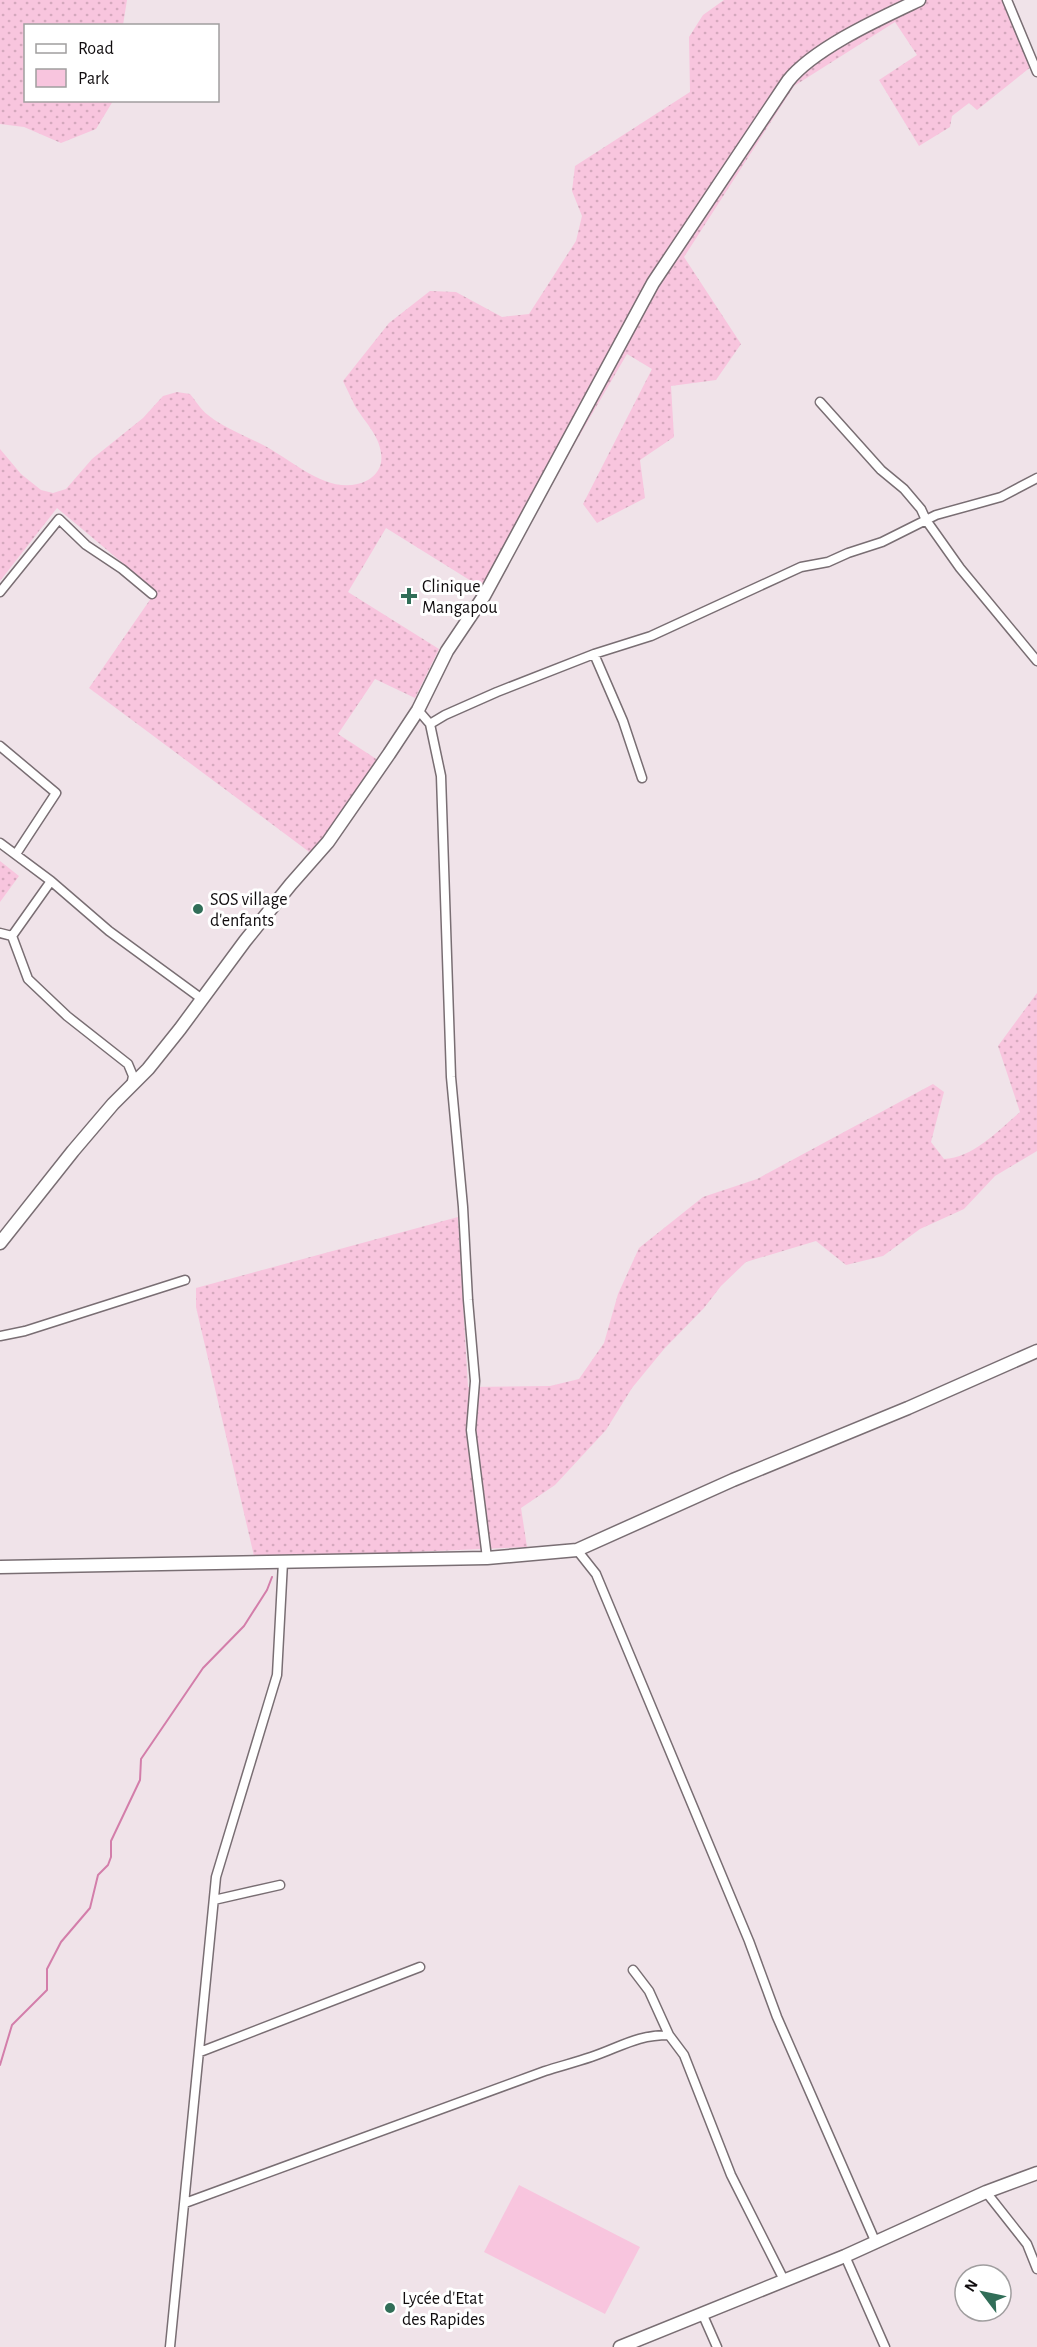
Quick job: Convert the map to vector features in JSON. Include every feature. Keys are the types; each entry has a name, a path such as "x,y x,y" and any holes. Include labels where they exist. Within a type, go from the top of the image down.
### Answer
{"main road":[{"path":"0,1243 73,1151 180,1029 284,892 328,842 418,710 447,651 484,596 653,283 788,81 794,73 826,50 879,19 920,0"},
{"path":"0,1567 487,1558 577,1550 733,1480 908,1408 1037,1351"},
{"path":"620,2347 845,2256 986,2192 1037,2173"}],"street":[{"path":"1007,0 1037,72"},
{"path":"820,402 881,470 904,489 921,508 926,520 960,568 1037,661"},
{"path":"430,724 445,715 594,654 651,636 801,567 828,562 904,532 936,514 1001,497 1037,478"},
{"path":"0,592 59,519 86,546 152,594"},
{"path":"594,654 623,721 642,778"},
{"path":"418,710 430,724 441,776 451,1077 476,1381 471,1430 487,1558"},
{"path":"0,747 56,793 16,854"},
{"path":"0,843 51,881 109,931 201,999"},
{"path":"12,936 51,881"},
{"path":"0,933 12,936"},
{"path":"12,936 28,979 67,1016 128,1064 133,1076 131,1086"},
{"path":"0,1336 25,1331 185,1280"},
{"path":"577,1550 596,1574 749,1941 777,2017 876,2243"},
{"path":"170,2347 216,1877 277,1675 283,1562"},
{"path":"214,1900 280,1885"},
{"path":"200,2052 420,1967"},
{"path":"633,1970 649,1991 669,2035 684,2055 731,2175 784,2280"},
{"path":"185,2203 624,2043 649,2035 669,2035"},
{"path":"986,2192 1027,2244 1037,2269"},
{"path":"845,2256 885,2347"},
{"path":"702,2313 717,2347"}],"green space":[{"path":"0,0 127,0 123,24 24,24 24,102 112,102 96,129 61,143 24,127 0,124"},
{"path":"724,0 1012,0 1037,62 977,110 969,103 952,116 950,127 919,146 879,80 917,55 895,22 794,86 684,257 741,344 716,380 671,386 674,437 640,460 645,498 597,523 583,504 652,369 627,354 492,594 386,528 348,592 439,649 415,698 375,679 338,734 387,766 316,857 89,688 156,591 57,508 0,581 0,449 21,474 41,490 53,493 66,489 92,459 143,418 163,396 177,392 190,394 203,411 214,419 314,476 341,485 354,485 368,480 375,475 380,465 380,446 355,406 343,381 389,323 430,291 456,292 502,317 529,314 576,241 582,216 572,191 575,166 690,92 689,37 703,15"},
{"path":"0,861 19,876 0,902"},
{"path":"1037,993 1037,1151 995,1176 964,1209 920,1229 883,1256 846,1265 816,1241 746,1262 664,1349 632,1388 606,1430 555,1485 521,1508 527,1547 254,1556 196,1307 196,1288 458,1217 468,1387 550,1386 579,1379 604,1343 618,1294 639,1248 703,1197 757,1179 933,1084 944,1092 931,1142 944,1159 965,1154 994,1135 1020,1112 998,1046"},
{"path":"519,2185 640,2247 605,2314 484,2252"}],"waterway":[{"path":"0,2065 12,2025 47,1990 47,1969 61,1942 90,1908 98,1875 108,1865 111,1857 111,1841 140,1780 141,1759 203,1668 244,1626 267,1590 272,1577"}],"place":[{"name":"Clinique Mangapou","path":"409,596"},
{"name":"SOS village d'enfants","path":"198,909"},
{"name":"Lycée d'Etat des Rapides","path":"390,2308"}]}
